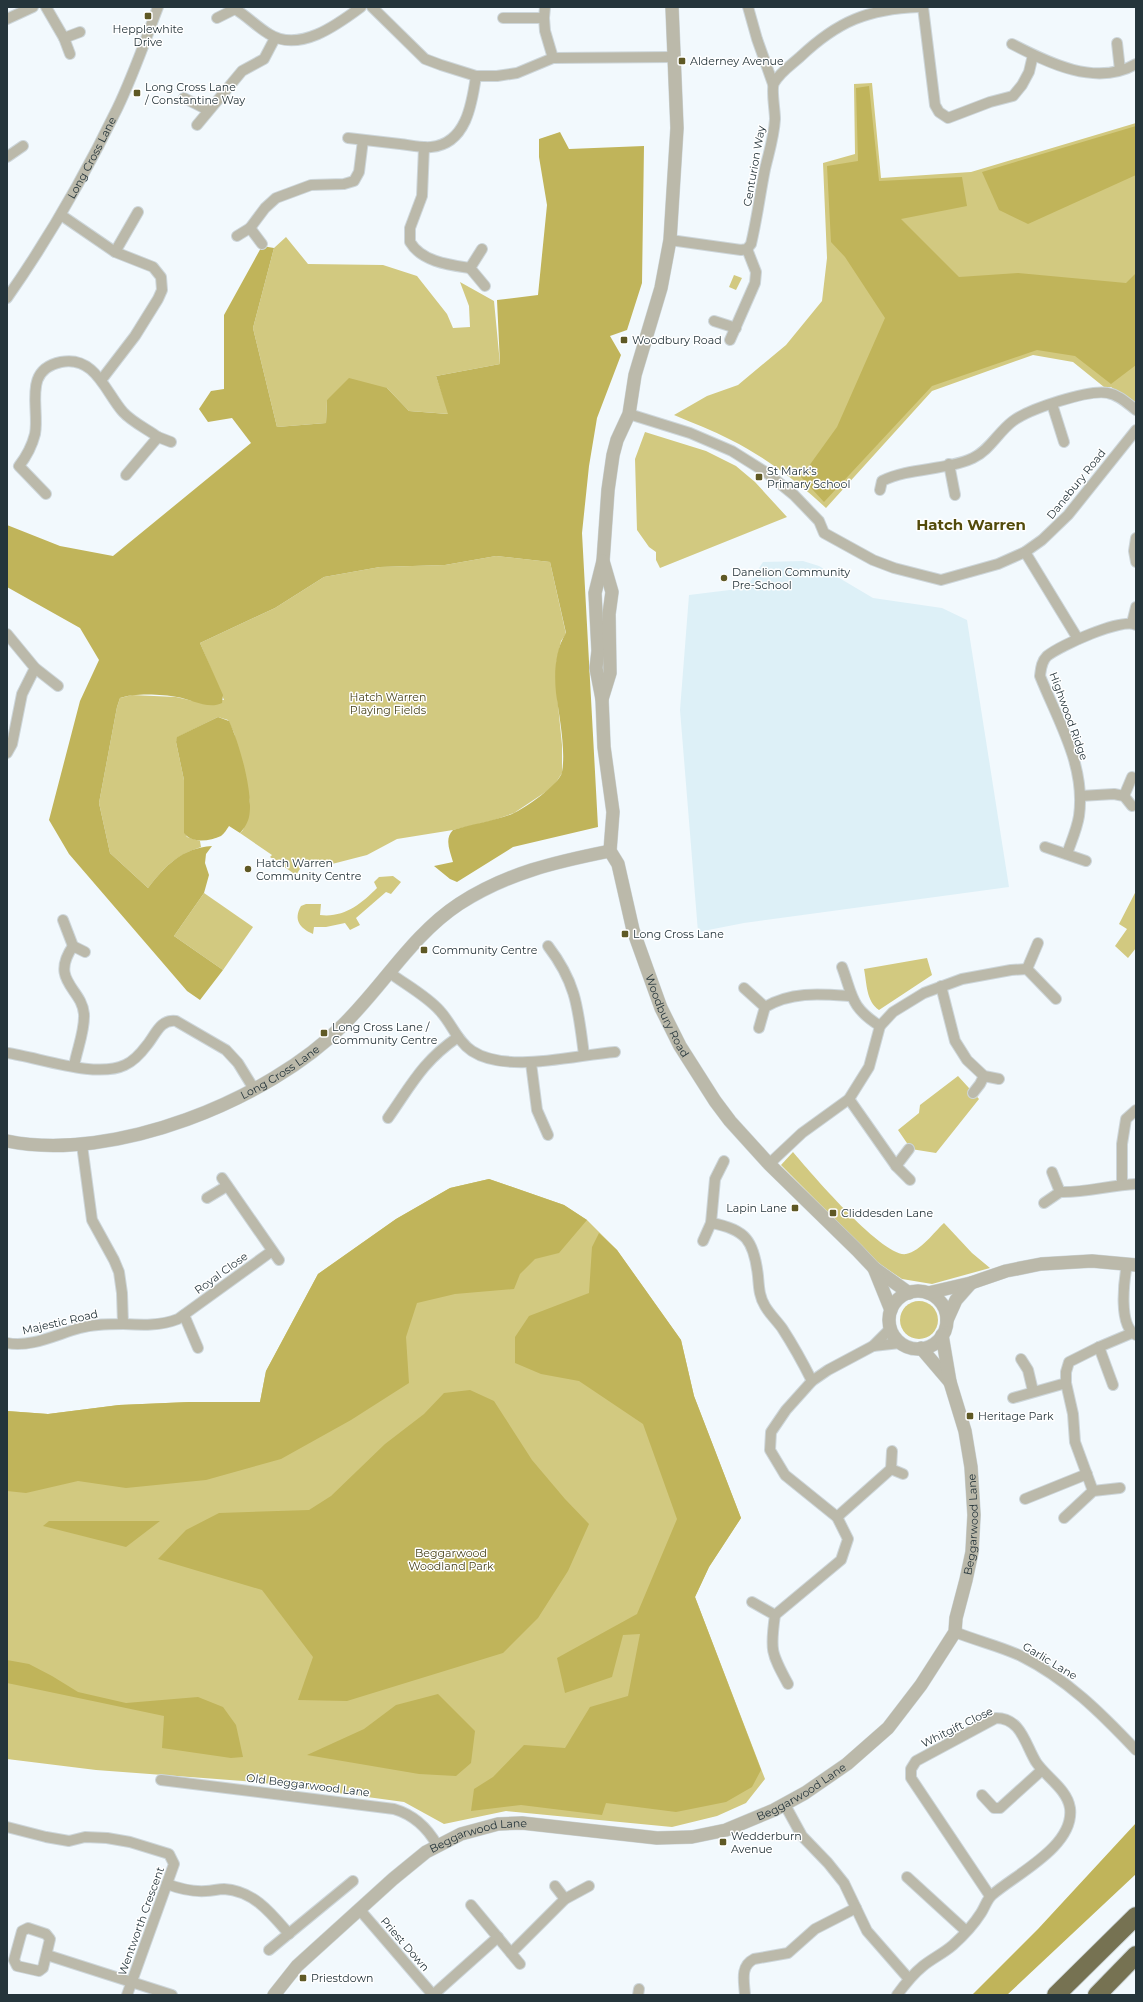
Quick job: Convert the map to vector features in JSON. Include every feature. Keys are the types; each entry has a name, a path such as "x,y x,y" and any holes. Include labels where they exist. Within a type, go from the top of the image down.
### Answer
{"highway":[{"path":"1056,1995 1136,1916"},
{"path":"1097,1995 1136,1955"}],"street":[{"path":"7,19 33,7"},
{"path":"46,7 64,38 70,54"},
{"name":"Long Cross Lane","path":"7,298 61,215 117,108 158,7"},
{"path":"217,18 234,8 275,38 297,40 313,36 335,26 361,7"},
{"path":"372,7 425,58 441,66 476,76 498,76 516,73 553,58 674,57"},
{"path":"545,7 545,31 553,58"},
{"path":"610,851 613,812 603,735 602,699 596,668 598,644 595,593 603,561 608,490 613,455 617,440 629,414 634,375 662,288 670,240 677,128 672,7"},
{"name":"Centurion Way","path":"747,249 751,244 766,168 773,141 775,117 773,84 757,40 748,7"},
{"path":"773,84 782,73 814,42 837,27 868,13 894,8 920,7"},
{"path":"923,7 935,104 939,112 948,118 990,102 1013,96 1022,85 1029,72 1033,55"},
{"path":"503,18 544,18"},
{"path":"64,38 80,32"},
{"path":"196,125 208,110 220,100 242,71 264,59 275,38"},
{"path":"1117,43 1120,70"},
{"path":"1012,44 1033,55 1079,72 1098,74 1120,70 1136,64"},
{"path":"348,138 424,147 438,146 460,130 469,113 476,76"},
{"path":"184,98 208,110"},
{"path":"237,236 250,228 265,208 276,198 310,185 344,184 354,181 358,172 363,140"},
{"path":"7,157 23,146"},
{"path":"424,147 422,196 410,228 410,242 423,254 440,262 470,268 485,286"},
{"path":"115,252 138,212"},
{"path":"61,215 115,252 147,264 157,270 161,277 162,290 135,336 102,379"},
{"path":"250,228 262,244"},
{"path":"670,240 741,250 747,249 756,272 755,284 730,340"},
{"path":"470,268 482,249"},
{"path":"714,321 736,328"},
{"path":"46,494 19,466 30,448 35,433 34,396 36,380 47,368 64,362 82,366 102,379 123,412 158,436 170,442"},
{"path":"880,490 882,481 897,474 949,464 978,455 989,446 1012,421 1052,404 1088,394 1102,392 1121,398 1136,410"},
{"path":"1052,404 1064,442"},
{"name":"Danebury Road","path":"629,414 707,439 737,454 766,473 800,501 819,521 824,533 868,557 894,568 942,580 998,564 1025,552 1059,525 1136,430"},
{"path":"126,475 158,436"},
{"path":"949,464 955,495"},
{"path":"1136,538 1134,551 1136,562"},
{"path":"1025,552 1078,639"},
{"path":"1134,624 1136,607"},
{"name":"Highwood Ridge","path":"1067,854 1079,818 1080,796 1078,776 1070,749 1040,676 1041,665 1047,657 1078,639 1126,623 1134,624"},
{"path":"7,634 35,668 58,686"},
{"path":"7,753 12,744 22,694 35,668"},
{"path":"1124,796 1132,777"},
{"path":"1080,796 1114,794 1124,796 1132,806"},
{"path":"1045,847 1086,861"},
{"name":"Long Cross Lane","path":"7,1141 32,1145 82,1145 119,1139 167,1126 209,1111 254,1089 290,1067 332,1037 354,1015 429,928 456,907 488,887 542,866 610,851"},
{"name":"Woodbury Road","path":"610,851 618,864 634,930 645,967 661,1008 670,1026 715,1101 730,1121 769,1164 874,1268 909,1292"},
{"path":"63,920 73,946 85,952"},
{"path":"1027,969 1038,943"},
{"path":"73,946 67,960 66,976 67,982 81,1003 84,1018 74,1066"},
{"path":"548,946 562,965 575,993 584,1054"},
{"path":"842,967 851,996 864,1014 880,1026"},
{"path":"769,1164 802,1133 849,1099 869,1067 880,1026 893,1012 907,1002 941,986 962,979 1011,970 1027,969 1056,998"},
{"path":"390,973 439,1010 458,1037 472,1051 484,1057 508,1062 531,1063 584,1054 615,1052"},
{"path":"941,986 955,1041 967,1060 984,1076 999,1079"},
{"path":"744,988 766,1007"},
{"path":"759,1028 766,1007 778,1000 791,996 827,994 851,996"},
{"path":"7,1053 56,1064 102,1070 123,1066 139,1055 160,1026 168,1021 176,1021 226,1050 238,1063 254,1089"},
{"path":"388,1118 422,1068 437,1053 458,1037"},
{"path":"531,1063 537,1110 548,1135"},
{"path":"973,1093 984,1076"},
{"path":"849,1099 896,1166 910,1180"},
{"path":"1122,1184 1122,1144 1126,1119 1136,1110"},
{"path":"82,1145 92,1220 95,1229 114,1260 119,1272 122,1293 123,1324"},
{"path":"896,1166 910,1149"},
{"path":"703,1241 711,1223 715,1179 724,1161"},
{"path":"1052,1172 1060,1192"},
{"path":"207,1198 224,1182 279,1260"},
{"path":"1044,1203 1060,1192 1075,1192 1122,1184 1136,1184"},
{"path":"711,1223 727,1226 743,1235 755,1251 760,1294 765,1306 782,1328 800,1357 812,1381"},
{"name":"Royal Close","path":"123,1324 157,1324 173,1321 184,1315 272,1251"},
{"path":"928,1293 971,1283 1006,1271 1041,1264 1092,1261 1132,1265 1124,1308 1126,1324 1134,1334 1099,1347 1069,1362 1066,1372 1066,1383 1073,1414 1076,1442 1092,1491"},
{"name":"Woodbury Road","path":"874,1268 891,1310"},
{"path":"947,1320 941,1302 928,1293 921,1291 909,1292 897,1300 891,1310 889,1320 890,1329 900,1343 910,1348 921,1348 936,1343 942,1335 956,1300 971,1283"},
{"path":"184,1315 198,1348"},
{"name":"Majestic Road","path":"7,1343 18,1344 42,1340 93,1325 123,1324"},
{"path":"788,1684 774,1659 771,1642 775,1615 841,1560 848,1539 837,1517 784,1475 770,1450 771,1432 786,1410 812,1381 828,1370 873,1346 890,1329"},
{"name":"Beggarwood Lane","path":"274,1995 297,1966 413,1862 437,1845 472,1830 508,1823 535,1824 657,1838 692,1837 726,1830 784,1805 847,1764 888,1728 914,1695 955,1632 956,1618 972,1552 974,1503 968,1444 955,1394 950,1382 942,1335"},
{"path":"873,1346 900,1343"},
{"path":"1099,1347 1113,1385"},
{"name":"Beggarwood Lane","path":"921,1348 950,1382"},
{"path":"1021,1359 1028,1370 1033,1391"},
{"path":"1013,1398 1033,1391 1066,1383"},
{"path":"837,1517 891,1469 892,1451"},
{"path":"891,1469 902,1474"},
{"path":"1025,1499 1087,1474"},
{"path":"1064,1518 1092,1491 1120,1488"},
{"path":"752,1602 775,1615"},
{"name":"Garlic Lane","path":"955,1632 1010,1652 1064,1682 1083,1696 1136,1750"},
{"name":"Whitgift Close","path":"897,1995 909,1979 924,1965 953,1945 981,1914 990,1896 1028,1869 1061,1840 1068,1826 1070,1808 1066,1796 1042,1770 1028,1749 1019,1730 1006,1718 996,1718 916,1761 911,1769 911,1778 915,1787 990,1896"},
{"path":"982,1795 994,1808 1000,1808 1042,1770"},
{"name":"Old Beggarwood Lane","path":"161,1780 394,1809 405,1812 415,1818 432,1835 437,1845"},
{"path":"784,1805 802,1836 828,1863 844,1883 867,1931 909,1979"},
{"name":"Wentworth Crescent","path":"7,1827 46,1838 69,1841 85,1837 107,1838 130,1842 169,1854 174,1864 127,1995"},
{"path":"907,1876 966,1931"},
{"path":"269,1950 353,1881"},
{"path":"166,1884 197,1892 224,1889 250,1896 261,1903 288,1934"},
{"path":"555,1886 565,1899"},
{"path":"511,1952 565,1899 589,1886"},
{"path":"471,1905 520,1964"},
{"path":"745,1995 743,1975 745,1966 750,1961 754,1959 788,1954 815,1929 856,1908"},
{"name":"Priest Down","path":"359,1909 433,1995 498,1937"},
{"path":"28,1928 46,1934 50,1938 47,1955 43,1968 39,1971 17,1966 14,1960 22,1931 28,1928"},
{"path":"47,1955 172,1995"}],"shaded area":[{"path":"803,561 819,566 873,598 942,608 967,620 1009,887 744,923 698,932 680,710 689,595 746,588 763,562"}],"green space":[{"path":"872,83 881,178 971,172 1136,123 1136,404 1111,387 1104,387 1073,362 1033,355 932,391 826,508 793,480 756,454 724,436 674,415 707,396 738,385 786,345 822,301 827,258 823,163 855,154 854,84"},
{"path":"869,86 879,181 962,177 967,206 901,219 959,277 1018,273 1126,283 1136,273 1136,365 1111,384 1075,356 1037,350 932,386 824,502 801,477 837,427 885,318 845,257 831,242 827,166 858,161 856,88"},
{"path":"1136,126 1136,175 1028,224 999,210 982,172"},
{"path":"560,132 569,149 644,146 642,283 627,330 610,336 621,355 597,418 589,466 582,533 598,827 513,847 457,882 450,879 434,866 453,862 448,841 453,830 498,819 518,811 533,802 555,783 562,772 563,743 556,693 555,670 557,654 566,633 550,562 496,556 445,565 380,567 324,577 275,608 200,643 223,695 222,703 217,705 205,705 171,696 140,695 120,698 117,707 99,803 110,853 148,888 161,872 183,854 201,847 212,846 206,854 205,863 209,875 204,893 174,936 223,970 200,1000 187,991 69,854 49,820 80,701 99,660 80,628 7,587 7,525 60,546 113,556 251,443 232,418 208,422 199,409 211,391 224,389 224,315 262,246 274,248 253,328 277,427 326,423 327,400 349,378 387,388 409,411 448,414 436,376 500,364 497,300 538,295 547,205 539,157 539,139"},
{"path":"286,237 308,264 383,265 417,276 447,314 453,328 470,327 469,306 460,282 494,301 500,364 436,376 449,414 409,411 387,388 327,400 326,423 277,427 253,328 274,248"},
{"path":"734,275 742,278 736,290 729,287"},
{"path":"645,432 706,451 736,466 755,482 787,517 660,568 656,560 656,552 649,547 637,530 635,459"},
{"name":"Hatch Warren Playing Fields","path":"496,556 550,562 566,634 561,641 556,664 556,685 562,745 562,773 553,787 514,813 491,821 453,830 397,839 367,855 332,864 304,863 296,875 270,857 272,855 240,833 243,830 250,802 234,733 228,720 218,717 178,737 176,742 184,780 184,832 187,837 200,841 201,847 177,858 148,888 110,853 99,803 120,698 132,695 176,697 193,701 224,700 200,643 275,608 324,577 380,567 445,565"},
{"path":"218,717 229,721 237,742 248,782 250,807 249,817 246,825 240,833 229,826 221,836 207,840 196,840 184,833 184,780 176,742 177,737"},
{"path":"393,876 401,882 391,894 386,892 356,918 360,925 350,930 345,923 326,927 314,927 313,934 299,923 298,915 301,906 306,904 321,904 320,915 344,912 352,909 377,888 374,882 379,877"},
{"path":"1136,891 1136,948 1128,958 1115,946 1127,929 1119,924"},
{"path":"204,893 253,927 223,970 174,936"},
{"path":"927,958 932,975 879,1010 875,1006 869,997 864,969"},
{"path":"958,1076 979,1099 936,1153 911,1149 898,1130 919,1113 920,1105"},
{"path":"793,1152 847,1212 864,1228 895,1252 906,1254 912,1252 927,1241 944,1223 972,1253 990,1268 932,1284 902,1279 878,1263 781,1165"},
{"name":"Beggarwood Woodland Park","path":"489,1179 564,1205 587,1220 617,1250 681,1340 694,1396 741,1518 709,1567 695,1597 765,1779 746,1803 717,1816 672,1827 506,1811 444,1824 404,1802 257,1782 96,1770 7,1759 7,1411 48,1414 119,1405 189,1402 260,1402 266,1371 318,1274 396,1219 450,1188"},
{"path":"489,1179 564,1205 587,1220 559,1253 535,1259 520,1274 514,1289 455,1294 417,1303 406,1337 409,1383 351,1420 281,1459 206,1480 126,1488 78,1481 26,1493 7,1491 7,1411 48,1414 119,1405 189,1402 260,1402 266,1371 318,1274 396,1219 450,1188"},
{"path":"599,1233 617,1250 681,1340 694,1396 741,1518 709,1567 695,1597 761,1770 752,1787 726,1802 676,1812 606,1803 602,1815 521,1805 471,1811 474,1789 493,1777 524,1745 565,1748 590,1707 628,1696 640,1634 623,1635 612,1677 565,1693 557,1658 637,1614 677,1519 643,1424 579,1381 541,1374 515,1363 515,1337 529,1316 589,1293 592,1247"},
{"path":"919,1301 932,1307 938,1320 932,1333 919,1339 906,1333 900,1320 906,1307"},
{"path":"470,1390 494,1401 532,1460 565,1499 589,1524 568,1571 538,1618 503,1653 347,1701 298,1700 313,1657 262,1590 158,1559 186,1530 219,1513 309,1510 331,1496 385,1444 424,1414 444,1393"},
{"path":"49,1521 160,1521 126,1547 43,1526"},
{"path":"7,1660 29,1664 78,1692 126,1703 198,1697 223,1707 236,1725 243,1757 231,1758 162,1748 164,1716 7,1683"},
{"path":"438,1694 475,1731 471,1763 456,1776 419,1774 307,1755 364,1729 396,1705"},
{"path":"1136,1823 1136,1874 1007,1995 972,1995 1038,1929"}],"place":[{"name":"Hepplewhite Drive","path":"148,16"},
{"name":"Alderney Avenue","path":"682,61"},
{"name":"Long Cross Lane / Constantine Way","path":"137,93"},
{"name":"Woodbury Road","path":"624,340"},
{"name":"St Mark's Primary School","path":"759,477"},
{"name":"Danelion Community Pre-School","path":"724,578"},
{"name":"Hatch Warren Community Centre","path":"248,869"},
{"name":"Long Cross Lane","path":"625,934"},
{"name":"Community Centre","path":"424,950"},
{"name":"Long Cross Lane / Community Centre","path":"324,1033"},
{"name":"Lapin Lane","path":"795,1208"},
{"name":"Cliddesden Lane","path":"833,1213"},
{"name":"Heritage Park","path":"970,1416"},
{"name":"Wedderburn Avenue","path":"723,1842"},
{"name":"Priestdown","path":"303,1978"}],"district":[{"name":"Hatch Warren","path":"971,525"}]}
